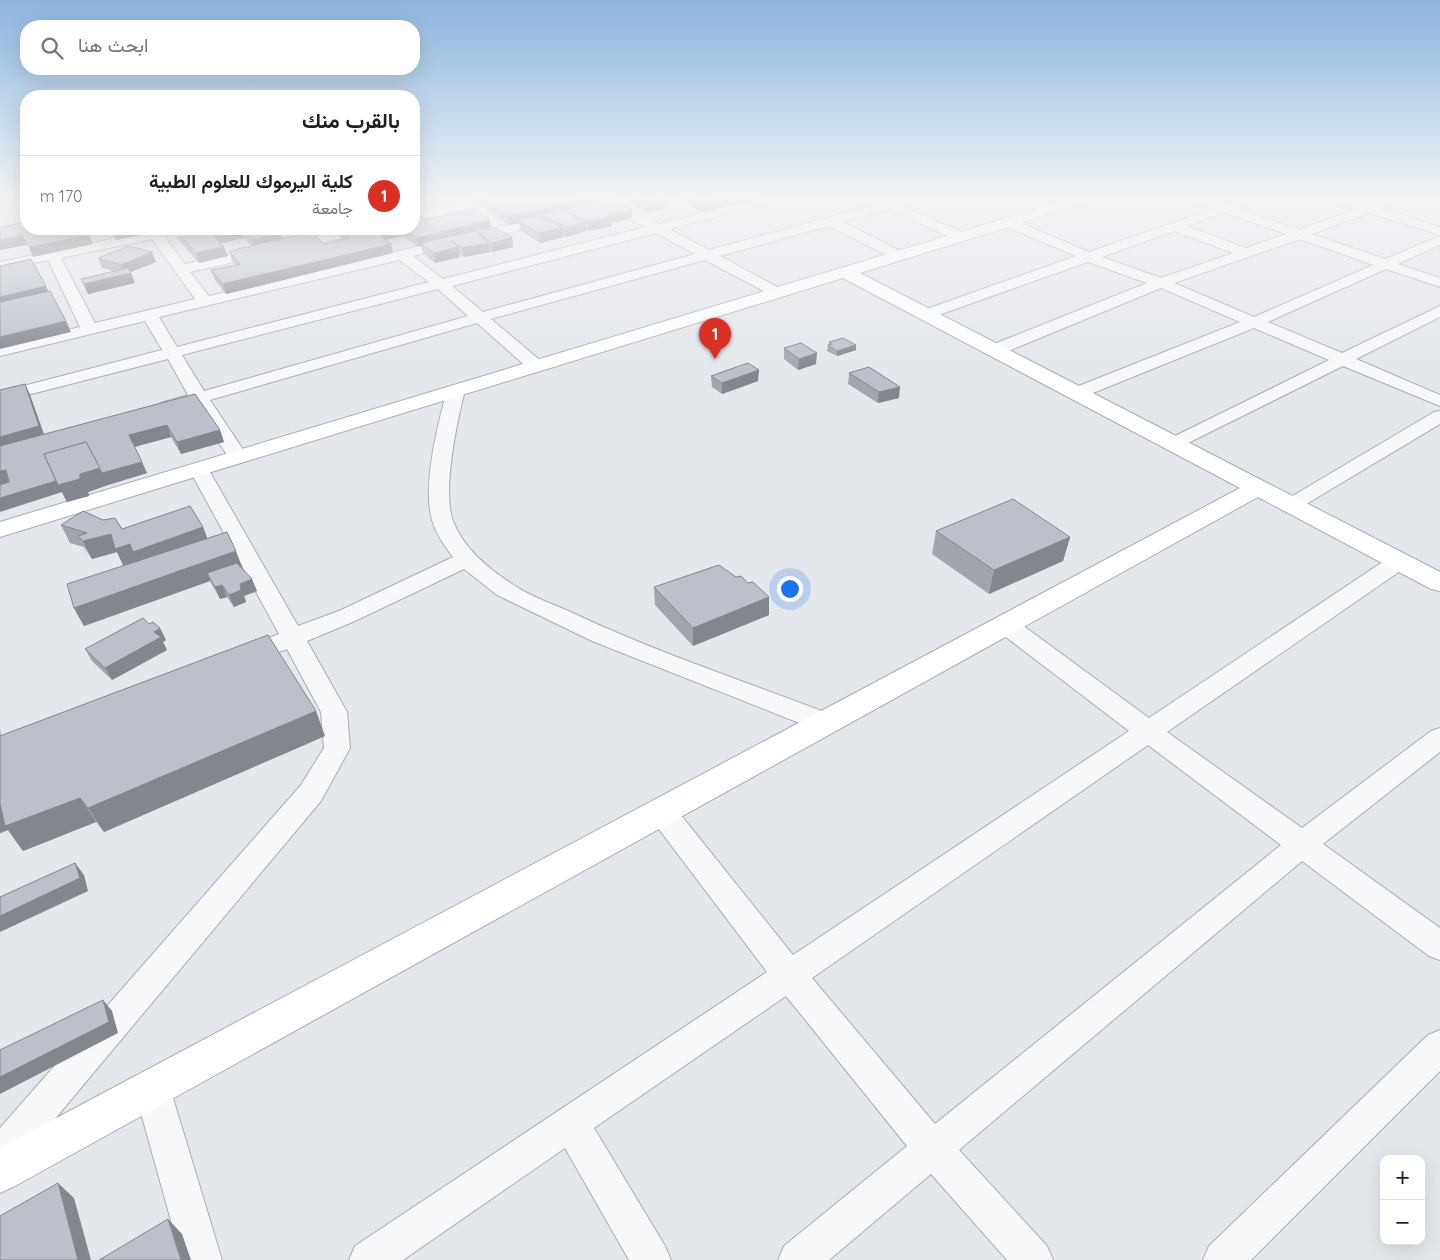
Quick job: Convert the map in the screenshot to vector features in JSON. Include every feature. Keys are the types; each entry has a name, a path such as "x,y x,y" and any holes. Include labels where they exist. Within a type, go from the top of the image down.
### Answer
{"street":[{"path":"0,266 49,256"},
{"path":"53,256 90,330"},
{"path":"171,256 205,302"},
{"path":"182,270 245,256"},
{"path":"0,351 399,256"},
{"path":"403,256 441,284 536,366"},
{"path":"0,397 550,256"},
{"path":"152,412 704,256"},
{"path":"708,256 776,292"},
{"path":"0,530 895,256"},
{"path":"1086,256 1161,283 1440,401"},
{"path":"927,314 1092,256"},
{"path":"995,350 1161,283 1238,256"},
{"path":"1362,256 1440,283"},
{"path":"1077,393 1253,322 1404,256"},
{"path":"845,272 1398,562 1439,581"},
{"path":"53,298 71,294"},
{"path":"1174,444 1440,311"},
{"path":"150,315 238,457"},
{"path":"456,390 444,438 440,491 442,519 451,540 466,559 505,590 591,632 826,722"},
{"path":"1291,505 1440,416"},
{"path":"0,1156 311,794 337,748 334,712 199,469"},
{"path":"0,1171 1258,488"},
{"path":"220,666 347,616 466,559"},
{"path":"369,1260 1398,562"},
{"path":"1006,625 1440,946"},
{"path":"798,1260 1301,845 1440,738"},
{"path":"662,812 789,975 932,1148 1033,1260"},
{"path":"1223,1260 1436,1056"},
{"path":"152,1088 202,1260"},
{"path":"570,1123 651,1260"}],"building":[{"path":"104,256 143,256 121,265 98,258"},
{"path":"233,256 341,256 223,284 211,270 240,264"},
{"path":"31,259 46,286 0,297 0,266"},
{"path":"128,268 131,273 84,284 81,279"},
{"path":"50,291 66,321 0,337 0,302"},
{"path":"843,338 856,345 837,351 828,345 832,344 829,342"},
{"path":"801,343 817,353 799,359 784,348"},
{"path":"748,363 759,370 722,383 711,376"},
{"path":"869,367 900,387 879,392 849,373"},
{"path":"25,384 39,426 0,437 0,390"},
{"path":"195,394 220,430 177,442 167,425 129,435 142,462 102,473 86,442 44,454 56,481 0,498 0,485 9,482 6,470 0,471 0,446"},
{"path":"86,442 100,468 80,474 80,479 58,485 44,454"},
{"path":"1013,499 1070,537 994,570 936,531"},
{"path":"190,506 203,527 133,552 130,544 115,549 111,534 83,541 78,536 87,533 61,525 83,511 103,520 115,518 122,529"},
{"path":"227,532 236,551 74,608 67,584"},
{"path":"237,563 252,579 240,584 241,590 229,595 222,585 215,587 207,573"},
{"path":"719,565 736,577 741,576 748,583 753,582 769,597 693,628 654,587"},
{"path":"143,618 149,624 153,622 160,628 154,632 161,637 105,668 85,649"},
{"path":"268,635 316,711 88,808 80,798 5,826 0,804 0,736"},
{"path":"75,863 80,878 0,916 0,897"},
{"path":"103,1000 109,1022 0,1077 0,1050"},
{"path":"58,1183 78,1260 0,1260 0,1216"},
{"path":"168,1219 181,1260 99,1260"}],"place":[{"name":"كلية اليرموك للعلوم الطبية","path":"715,359"}]}
